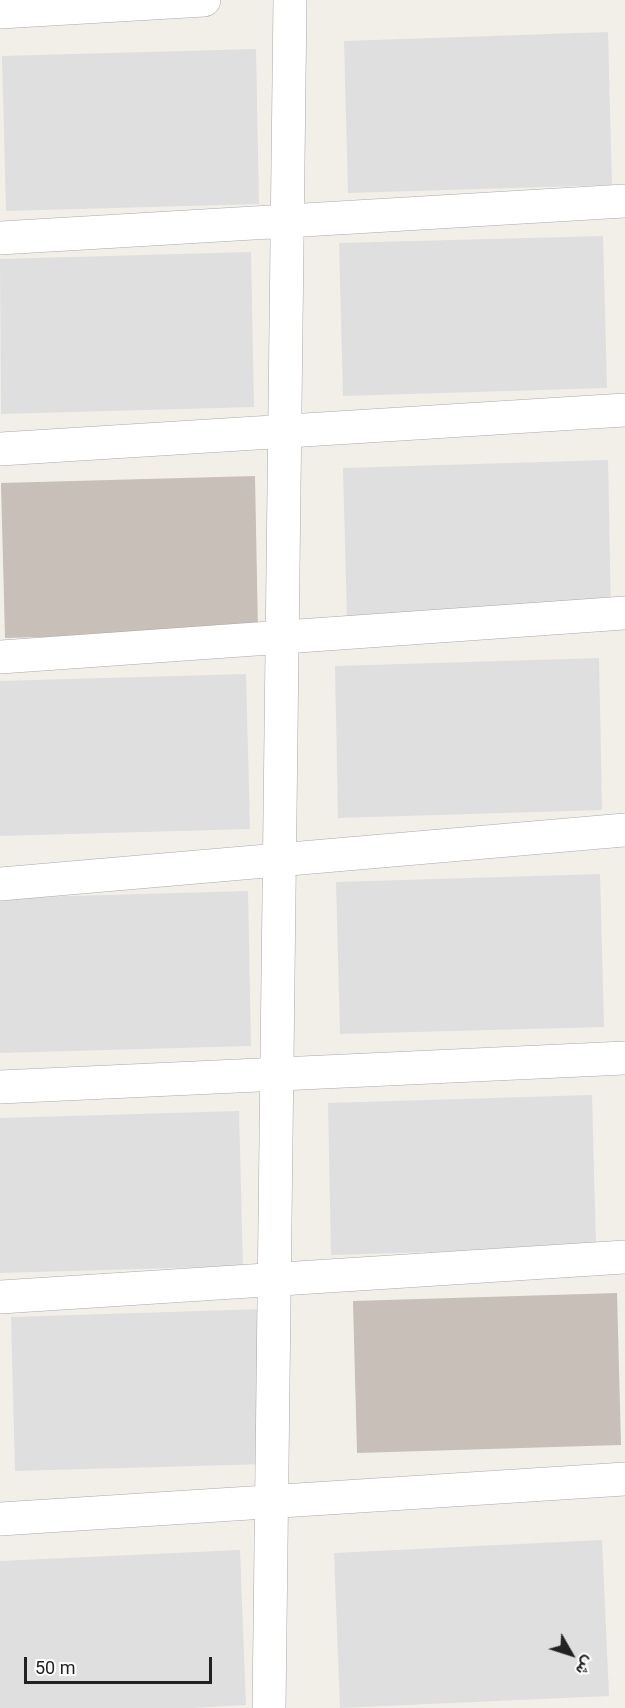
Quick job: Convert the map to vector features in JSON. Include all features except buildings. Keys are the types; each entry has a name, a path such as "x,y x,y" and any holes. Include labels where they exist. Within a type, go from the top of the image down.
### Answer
{"street":[{"path":"0,12 204,0"},
{"path":"269,1708 290,0"},
{"path":"0,238 625,201"},
{"path":"0,449 625,410"},
{"path":"0,657 625,613"},
{"path":"0,884 625,830"},
{"path":"0,1087 625,1058"},
{"path":"0,1297 625,1257"},
{"path":"0,1519 625,1479"}],"shaded area":[{"path":"608,32 612,185 348,193 344,41"},
{"path":"256,49 259,204 6,211 2,56"},
{"path":"603,236 607,388 343,396 339,243"},
{"path":"251,252 254,407 1,414 0,259"},
{"path":"608,460 611,612 347,620 343,468"},
{"path":"599,658 602,810 338,818 335,666"},
{"path":"246,674 250,829 0,836 0,681"},
{"path":"600,874 604,1027 340,1034 336,882"},
{"path":"248,891 251,1046 0,1053 0,898"},
{"path":"592,1095 596,1247 331,1255 328,1103"},
{"path":"239,1111 243,1266 0,1273 0,1118"},
{"path":"264,1309 268,1464 15,1471 11,1317"},
{"path":"602,1540 609,1696 340,1708 334,1553"},
{"path":"240,1550 246,1705 191,1708 0,1708 0,1561"}]}
